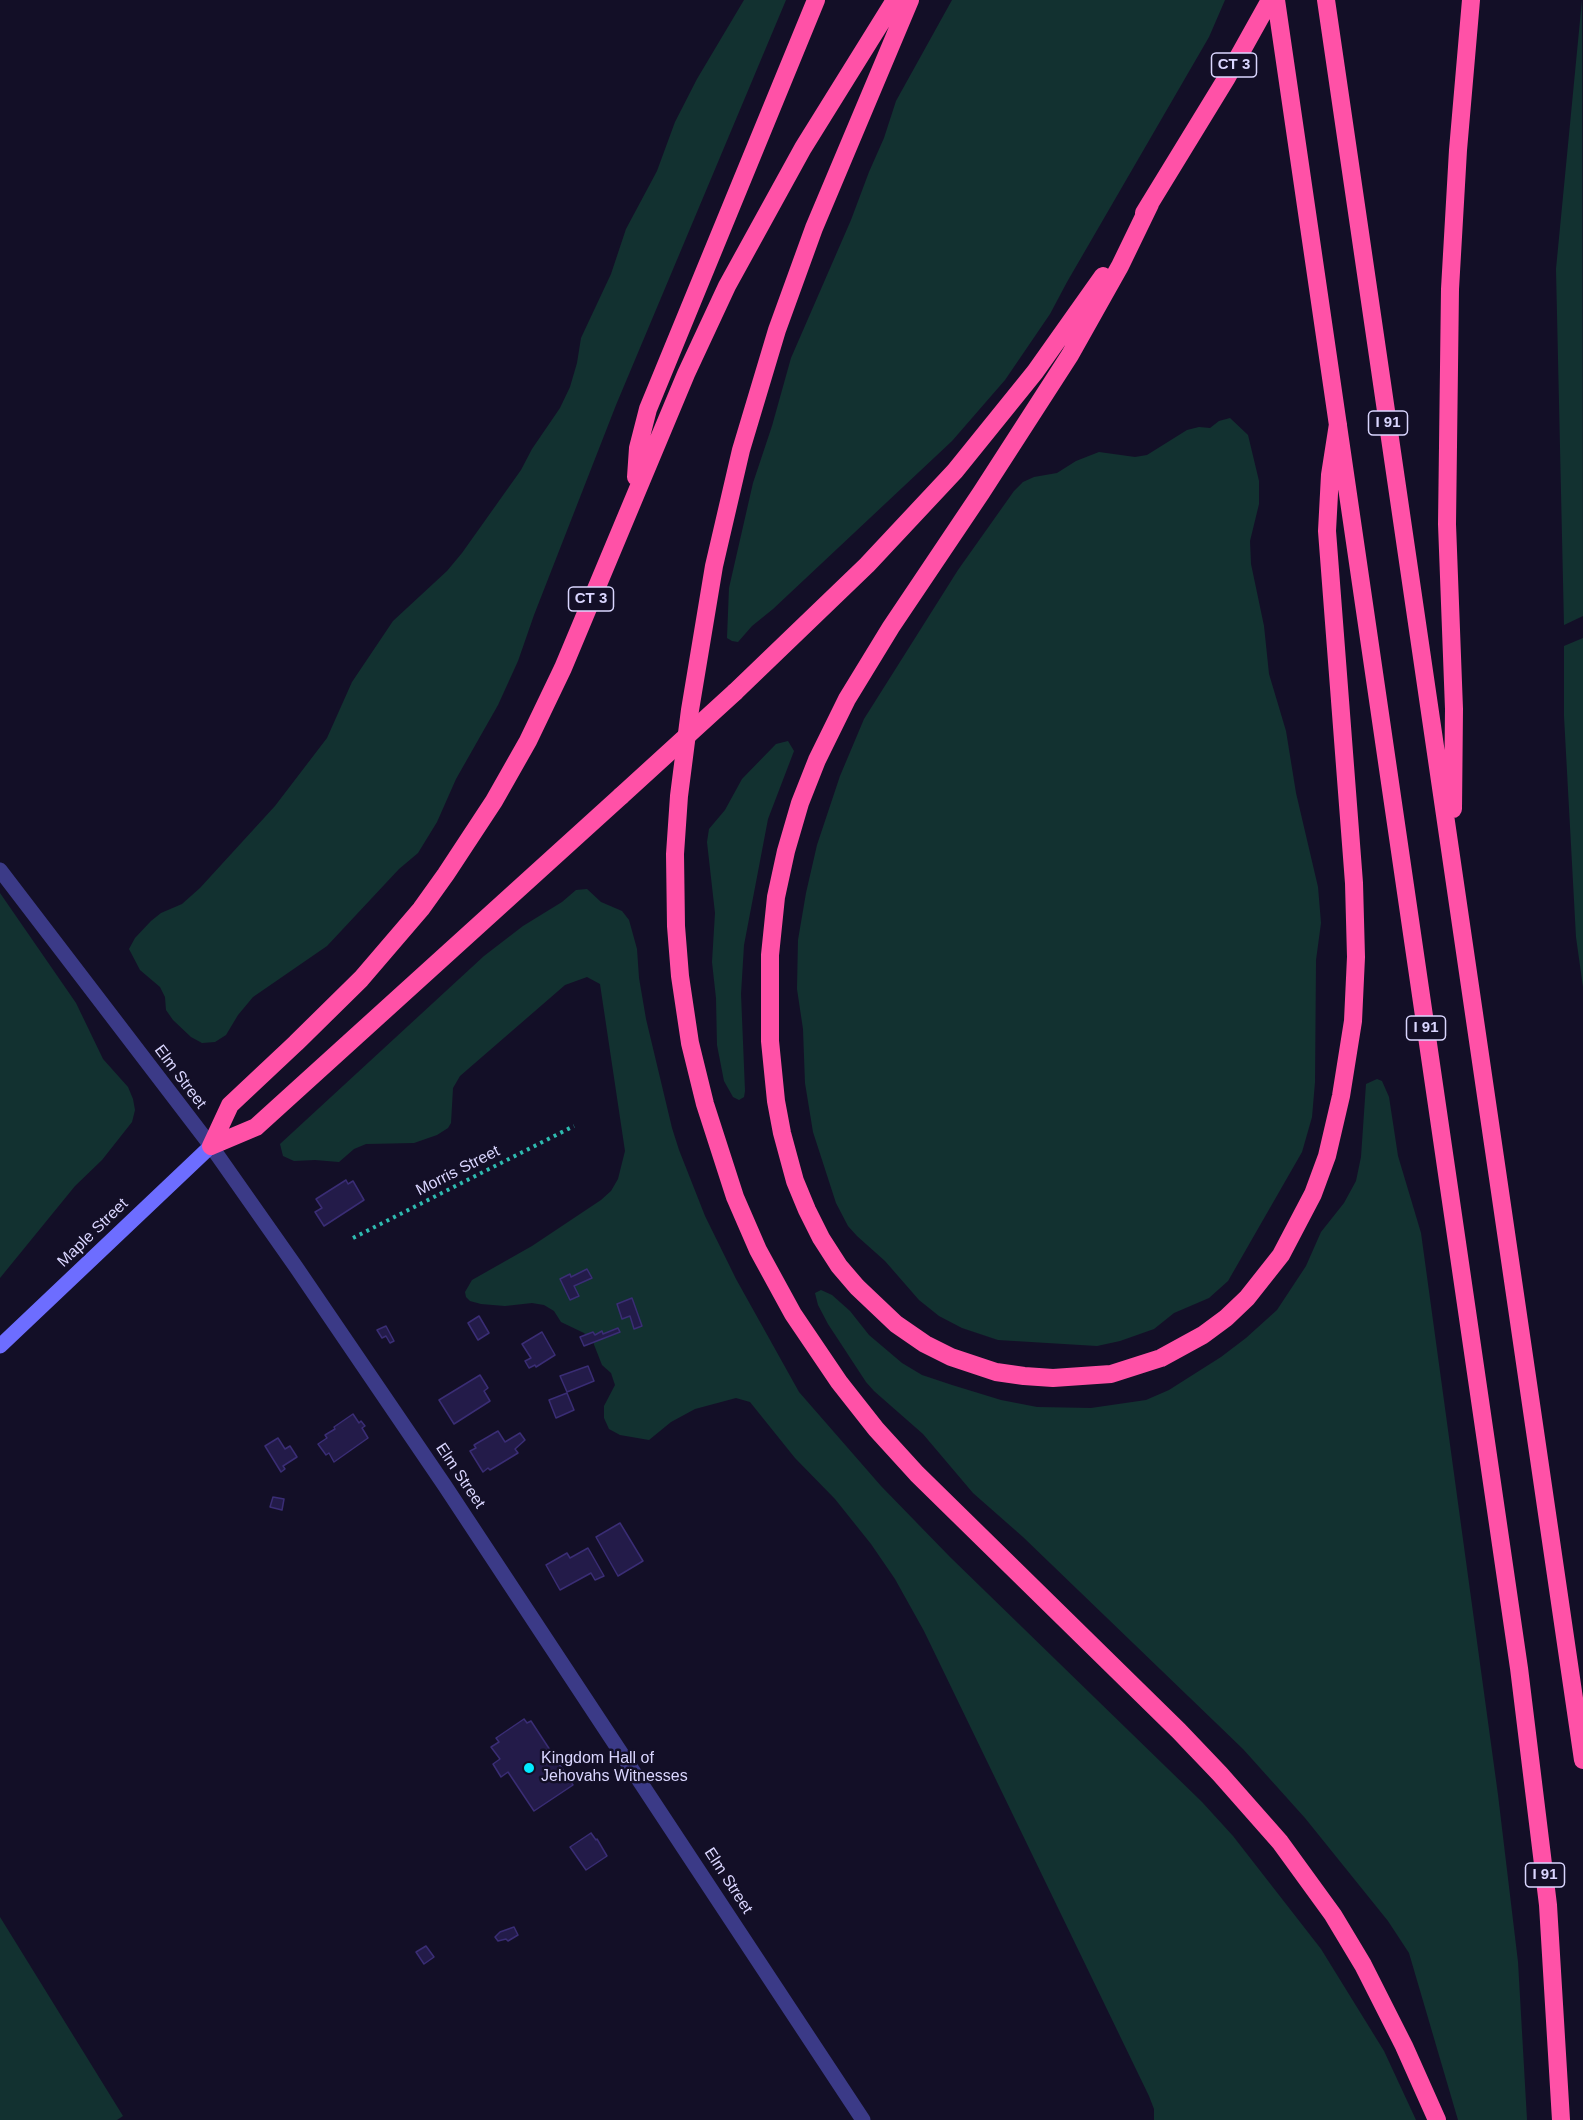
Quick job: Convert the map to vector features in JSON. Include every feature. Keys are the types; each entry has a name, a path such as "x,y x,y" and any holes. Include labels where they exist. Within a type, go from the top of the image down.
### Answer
{"highway":[{"path":"636,491 638,448 648,409 816,0"},
{"name":"CT 3","path":"210,1146 230,1105 297,1044 361,979 421,909 470,839 517,761 549,697 690,363 743,256 803,148 895,0"},
{"path":"910,0 814,228 777,330 741,450 714,566 690,710 679,796 675,854 675,909 680,976 690,1043 702,1095 723,1165 758,1250 793,1314 839,1382 876,1429 906,1462 1179,1731 1280,1842 1333,1915 1358,1957 1404,2046 1437,2120"},
{"name":"CT 3","path":"210,1146 256,1127 735,692 867,565 955,471 1008,407 1065,330 1150,204 1270,0"},
{"name":"I 91","path":"1276,0 1521,1680 1549,1916 1561,2120"},
{"name":"I 91","path":"1326,0 1583,1761"},
{"path":"1450,847 1454,758 1448,524 1450,289 1458,150 1471,0"},
{"path":"1150,204 1103,298 1053,383 891,627 848,699 800,803 786,851 777,897 770,955 770,1041 776,1101 795,1181 821,1238 839,1266 857,1287 896,1324 925,1344 951,1357 996,1372 1053,1378 1111,1374 1161,1358 1203,1335 1247,1298 1281,1255 1313,1194 1329,1148 1341,1096 1353,1021 1356,957 1354,883 1327,531 1329,483 1338,424"}],"main road":[{"name":"Maple Street","path":"0,1346 210,1146"}],"street":[{"name":"Elm Street","path":"0,870 210,1146 445,1486 863,2120"}],"path":[{"name":"Morris Street","path":"353,1238 574,1126"}],"green space":[{"path":"744,0 786,0 616,405 518,661 498,705 456,779 437,822 418,853 399,869 327,946 253,997 238,1015 226,1035 215,1042 202,1043 191,1037 173,1020 166,1010 165,997 160,987 140,970 129,949 135,938 151,921 161,913 182,904 200,888 275,806 327,738 352,682 393,621 447,571 521,470 532,449 560,408 570,387 581,338 611,274 626,229 657,171 675,122 697,79"},
{"path":"952,0 1225,0 1209,37 1050,314 1005,380 952,441 752,626 738,642 732,641 727,638 729,588 753,483 791,358 851,220 884,138 896,101"},
{"path":"1582,0 1583,616 1564,625 1556,269"},
{"path":"1230,418 1248,435 1259,481 1259,504 1250,541 1251,564 1264,626 1269,674 1286,731 1296,793 1318,887 1321,923 1316,960 1315,1082 1312,1117 1302,1152 1228,1281 1209,1298 1174,1313 1154,1329 1097,1346 998,1340 962,1328 939,1316 919,1300 885,1261 848,1226 836,1203 813,1132 805,1083 803,1029 797,989 798,940 817,845 840,776 864,719 958,570 1014,491 1023,482 1034,477 1057,473 1076,461 1099,452 1135,457 1147,455 1187,430 1199,427 1210,428 1219,421"},
{"path":"1583,638 1583,987 1576,937 1564,716 1564,646"},
{"path":"788,741 794,751 768,819 744,945 741,994 745,1091 744,1097 739,1100 733,1097 724,1081 717,1045 716,998 712,962 715,913 707,842 709,829 725,810 742,779 776,744"},
{"path":"587,889 601,902 622,911 629,920 637,949 646,1019 679,1150 705,1216 736,1279 799,1392 881,1486 950,1557 1202,1802 1233,1836 1321,1949 1384,2051 1416,2120 1154,2120 1154,2109 1149,2096 924,1631 895,1579 835,1499 795,1458 750,1402 736,1398 695,1409 671,1422 649,1440 620,1435 609,1429 604,1418 604,1406 615,1385 611,1373 602,1365 593,1342 584,1333 561,1322 554,1311 544,1305 532,1303 505,1306 481,1304 470,1301 466,1297 465,1292 472,1280 532,1246 601,1200 611,1191 618,1179 625,1151 600,984 587,977 565,985 460,1076 453,1088 451,1123 448,1128 437,1135 414,1143 366,1144 354,1149 339,1162 294,1161 283,1156 280,1144 484,956 576,890"},
{"path":"0,893 76,1003 103,1059 128,1087 135,1110 132,1122 102,1160 75,1186 0,1278"},
{"path":"1377,1079 1382,1081 1389,1097 1398,1156 1421,1233 1498,1795 1518,1962 1527,2120 1458,2120 1409,1953 1388,1921 1305,1818 1243,1749 1023,1537 973,1493 923,1434 874,1391 828,1324 818,1305 815,1293 821,1290 832,1295 850,1311 869,1335 902,1363 922,1375 952,1385 1001,1400 1037,1407 1091,1408 1146,1400 1169,1390 1221,1357 1277,1310 1306,1266 1321,1232 1344,1203 1356,1181 1361,1157 1366,1084"},
{"path":"0,1917 123,2116 117,2120 0,2120"}],"building":[{"path":"346,1180 348,1184 353,1181 364,1200 324,1226 315,1212 322,1208 316,1199"},
{"path":"587,1269 592,1278 574,1286 579,1296 570,1300 560,1279 570,1274 571,1277"},
{"path":"632,1298 642,1326 634,1329 630,1316 622,1319 617,1304"},
{"path":"479,1316 489,1333 478,1340 468,1323"},
{"path":"386,1326 394,1341 390,1343 386,1336 382,1338 377,1330"},
{"path":"618,1328 620,1332 584,1346 580,1337 593,1332 595,1335 602,1331 603,1334"},
{"path":"542,1332 555,1355 536,1367 535,1365 529,1368 525,1361 531,1358 522,1344"},
{"path":"588,1366 594,1381 567,1392 560,1376"},
{"path":"480,1375 488,1388 484,1391 490,1401 454,1424 439,1400"},
{"path":"567,1393 574,1410 556,1418 549,1400"},
{"path":"353,1414 359,1423 361,1421 365,1426 362,1428 368,1438 334,1462 329,1453 326,1455 318,1444 327,1438 325,1435 335,1429 334,1427"},
{"path":"498,1431 505,1442 520,1433 525,1440 515,1449 518,1453 483,1472 470,1451 476,1448 474,1445"},
{"path":"278,1438 285,1449 290,1446 297,1457 283,1466 285,1469 281,1472 265,1446"},
{"path":"273,1497 284,1499 282,1510 270,1507"},
{"path":"620,1523 643,1561 618,1576 596,1537"},
{"path":"588,1548 604,1576 595,1580 591,1573 560,1590 546,1565 567,1553 570,1558"},
{"name":"Kingdom Hall of Jehovahs Witnesses","path":"524,1719 527,1723 531,1721 573,1785 534,1811 508,1772 501,1777 493,1764 500,1759 491,1747 499,1742 496,1738"},
{"path":"591,1833 607,1856 586,1870 570,1847"},
{"path":"514,1927 518,1935 508,1941 506,1939 498,1941 495,1937 500,1932"},
{"path":"426,1946 434,1957 424,1964 416,1952"}],"place":[{"name":"Kingdom Hall of Jehovahs Witnesses","path":"529,1768"}]}
